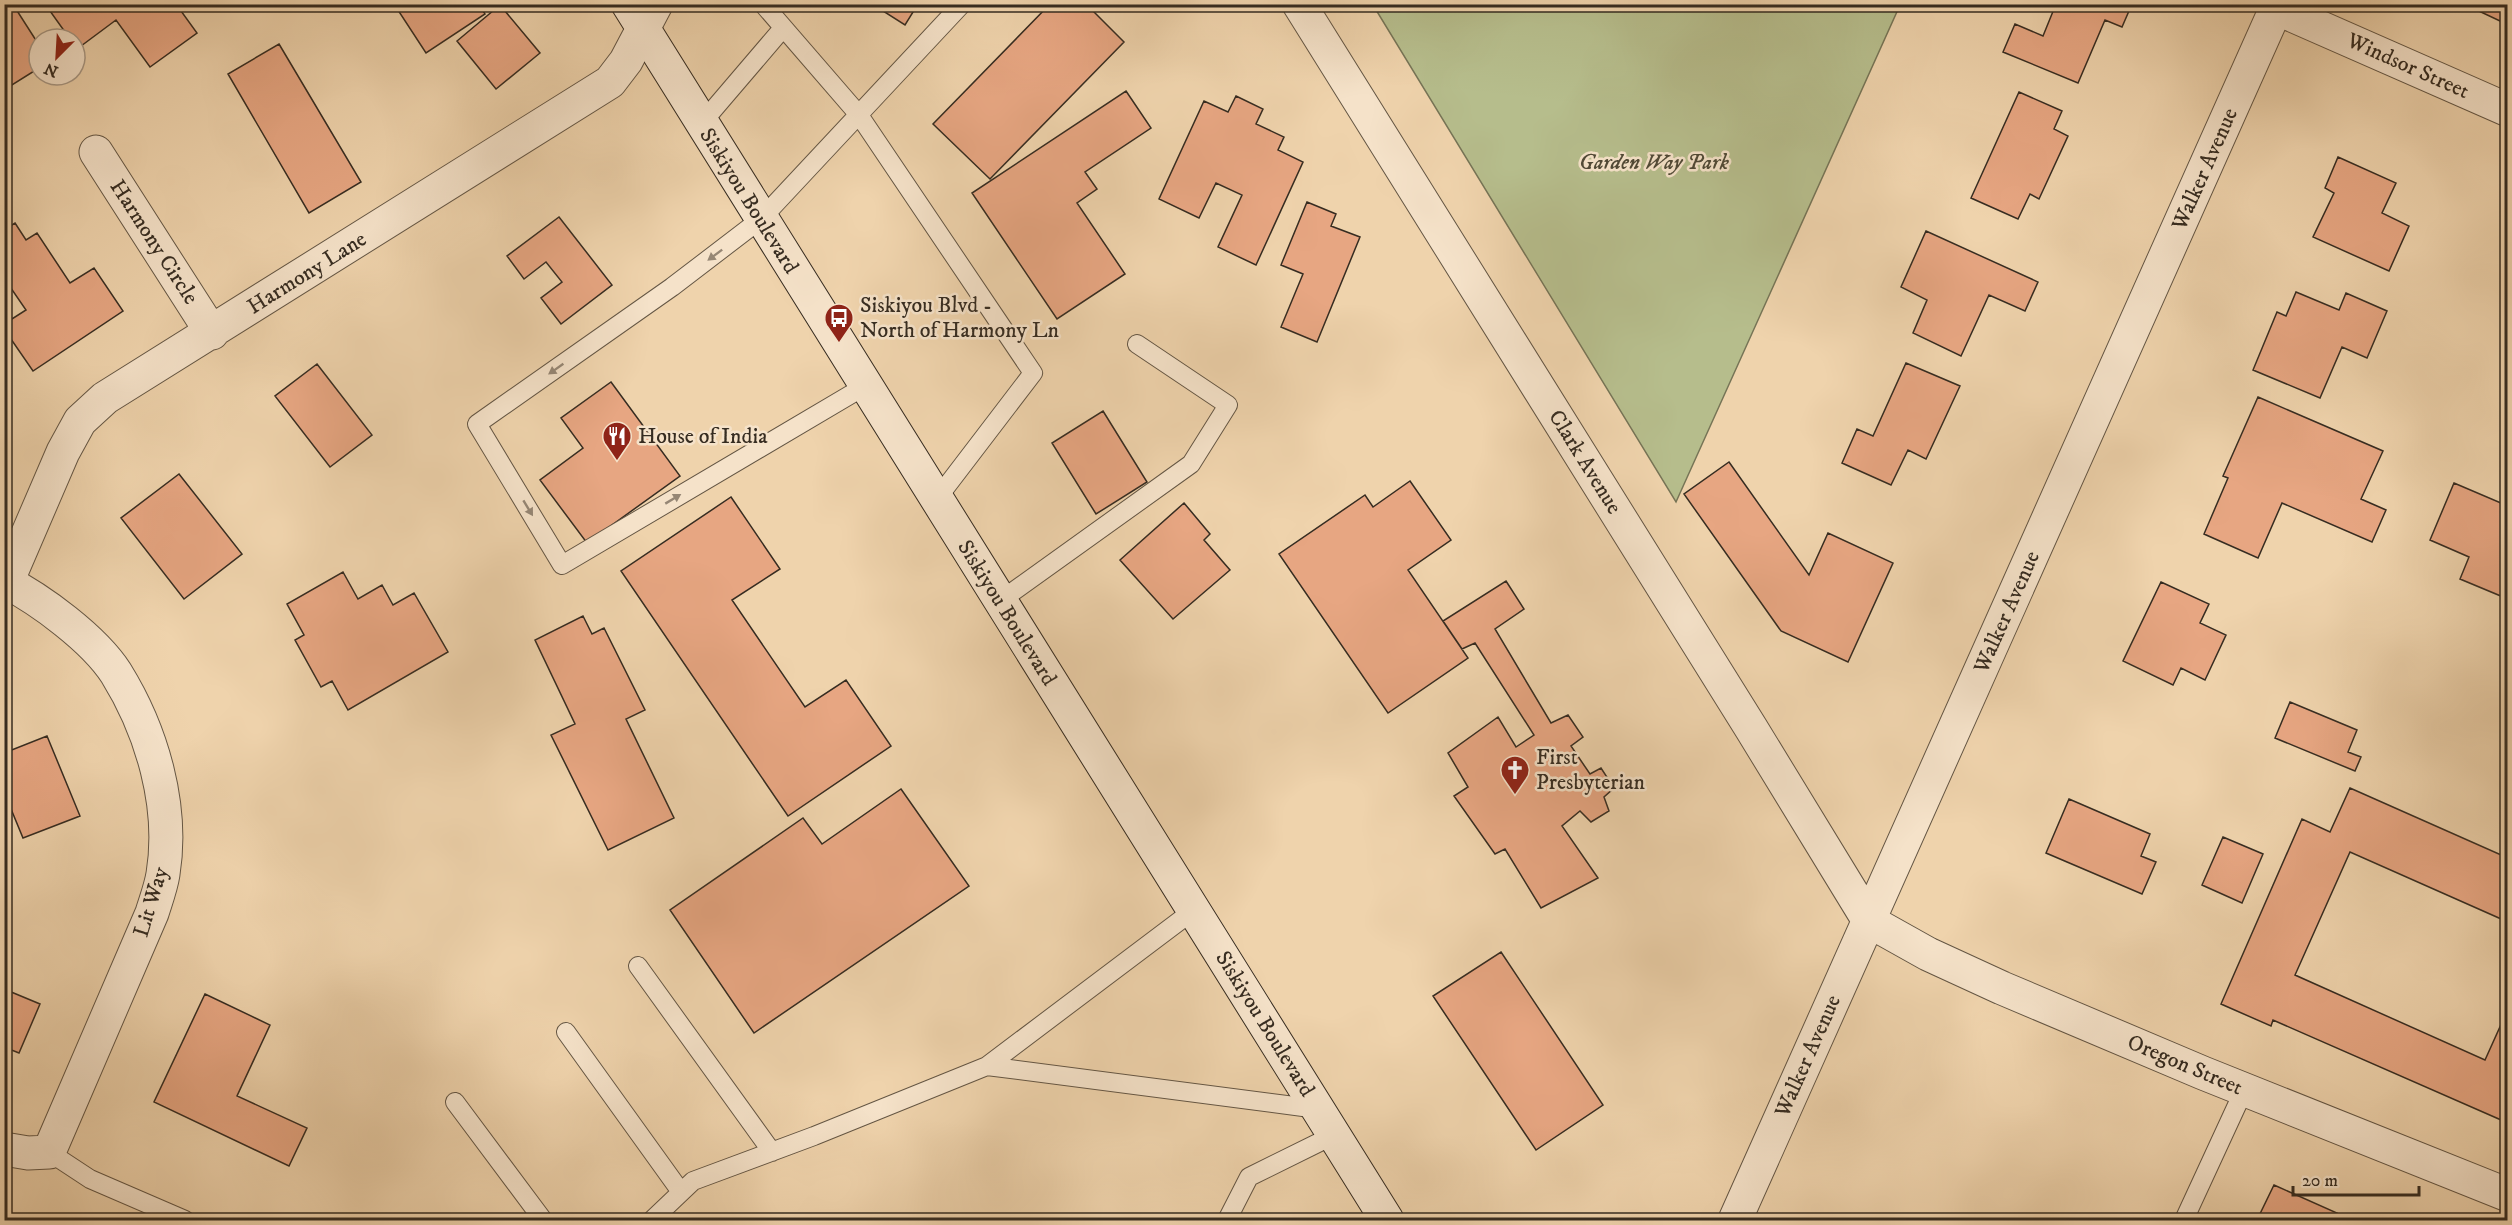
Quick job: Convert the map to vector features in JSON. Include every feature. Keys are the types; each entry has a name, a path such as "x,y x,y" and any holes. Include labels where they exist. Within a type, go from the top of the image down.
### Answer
{"street":[{"name":"Clark Avenue","path":"1299,4 1869,921"},
{"name":"Walker Avenue","path":"1735,1221 2277,6"},
{"name":"Windsor Street","path":"2277,6 2508,110"},
{"name":"Siskiyou Boulevard","path":"642,13 701,124 1387,1221"},
{"name":"Harmony Lane","path":"6,581 63,452 81,420 105,398 610,82 626,61 642,13"},
{"name":"Harmony Circle","path":"96,152 212,333"},
{"name":"Lit Way","path":"6,581 72,625 115,672 138,717 157,765 166,828 164,874 152,913 49,1152"},
{"name":"Oregon Street","path":"1869,921 1928,954 2002,988 2244,1090 2508,1195"},
{"path":"4,1149 28,1153 49,1152"}],"lane":[{"path":"763,4 859,115 1033,373 936,500"},
{"path":"865,386 562,565 477,424 672,287 761,219 962,4"},
{"path":"701,124 783,28"},
{"path":"1000,601 1191,464 1228,405 1137,344"},
{"path":"652,1221 693,1181 987,1066 1194,910"},
{"path":"638,966 772,1152"},
{"path":"566,1032 681,1192"},
{"path":"987,1066 1326,1122"},
{"path":"2184,1221 2244,1090"},
{"path":"455,1102 543,1221"},
{"path":"1227,1221 1249,1177 1326,1122"},
{"path":"49,1152 90,1179 185,1221"}],"green space":[{"name":"Garden Way Park","path":"1373,5 1900,5 1676,502"}],"building":[{"path":"45,4 176,4 197,33 150,67 116,20 87,42 87,27 61,27"},
{"path":"394,4 479,4 485,14 426,53"},
{"path":"872,4 918,4 905,25"},
{"path":"1050,4 1086,4 1124,42 990,179 933,124"},
{"path":"2056,4 2132,4 2122,27 2105,20 2078,83 2003,52 2015,24 2043,36"},
{"path":"2464,4 2508,4 2508,5 2500,21"},
{"path":"500,5 540,53 496,89 457,41"},
{"path":"14,6 27,27 27,76 4,90 4,12"},
{"path":"279,44 361,182 309,213 228,74"},
{"path":"1126,91 1151,128 1085,172 1097,189 1077,203 1125,274 1057,319 972,193"},
{"path":"2019,92 2062,111 2054,129 2068,136 2039,199 2030,194 2018,219 1971,198"},
{"path":"1236,96 1263,109 1256,124 1284,137 1278,150 1303,162 1256,265 1218,247 1242,195 1216,183 1199,218 1159,199 1204,101 1228,112"},
{"path":"2338,157 2396,183 2382,213 2409,226 2389,271 2313,237 2334,193 2325,188"},
{"path":"1307,202 1336,214 1331,226 1360,237 1317,342 1281,327 1303,274 1281,265"},
{"path":"559,217 612,285 561,324 541,298 562,282 546,262 524,279 507,256"},
{"path":"15,223 26,240 37,233 70,283 94,268 123,311 33,371 4,329 4,324 26,310 4,278 4,230"},
{"path":"1926,231 2038,282 2025,311 1989,295 1961,356 1913,333 1927,300 1901,287"},
{"path":"2296,292 2339,310 2346,293 2387,311 2367,358 2342,347 2320,398 2253,370 2277,312 2286,316"},
{"path":"1906,363 1960,386 1926,459 1908,450 1891,485 1842,463 1857,429 1873,436"},
{"path":"317,364 372,435 330,467 275,396"},
{"name":"House of India","path":"611,382 680,476 587,543 540,480 583,448 561,418"},
{"path":"2258,397 2383,451 2361,499 2386,510 2372,542 2282,503 2258,558 2204,534 2228,478 2223,476"},
{"path":"1103,411 1147,482 1096,514 1052,443"},
{"path":"1729,462 1809,575 1828,533 1893,563 1848,662 1781,631 1684,494"},
{"path":"179,474 242,554 184,599 121,518"},
{"path":"1410,481 1451,540 1408,570 1468,658 1388,713 1279,554 1365,495 1373,507"},
{"path":"2454,483 2508,506 2508,599 2460,579 2469,557 2430,540"},
{"path":"731,497 780,569 732,600 805,707 846,680 891,746 788,816 621,571"},
{"path":"1184,503 1210,534 1204,540 1230,570 1173,619 1120,560"},
{"path":"343,572 358,599 382,585 393,605 414,593 448,652 348,710 332,681 321,687 295,640 304,635 287,604"},
{"path":"1506,581 1524,609 1495,629 1551,723 1568,715 1583,737 1571,746 1590,774 1601,768 1614,788 1604,797 1609,811 1591,822 1580,811 1562,826 1598,878 1541,908 1505,849 1495,854 1454,796 1468,787 1448,753 1498,717 1516,747 1534,735 1475,643 1462,649 1443,621"},
{"path":"2161,582 2209,604 2200,623 2226,635 2205,680 2181,668 2173,685 2123,661"},
{"path":"583,616 592,634 604,628 645,710 626,719 674,818 608,850 551,735 575,724 535,640"},
{"path":"2290,702 2357,730 2348,752 2361,757 2355,771 2275,738"},
{"path":"47,736 80,816 23,838 4,792 4,753"},
{"path":"2350,788 2508,858 2508,922 2350,852 2295,975 2485,1060 2508,1009 2508,1123 2273,1020 2271,1026 2221,1004 2302,819 2330,832"},
{"path":"901,789 969,886 754,1033 670,910 803,818 822,844"},
{"path":"2069,799 2150,834 2141,856 2156,862 2142,894 2046,853"},
{"path":"2223,837 2263,854 2242,903 2202,885"},
{"path":"1501,952 1603,1105 1536,1150 1433,996"},
{"path":"4,989 40,1004 19,1053 4,1047"},
{"path":"205,994 270,1025 237,1096 307,1128 289,1166 154,1102"},
{"path":"2274,1185 2337,1213 2333,1220 2257,1220"}],"place":[{"name":"Siskiyou Blvd - North of Harmony Ln","path":"839,344"},
{"name":"House of India","path":"617,462"},
{"name":"First Presbyterian","path":"1515,796"}]}
